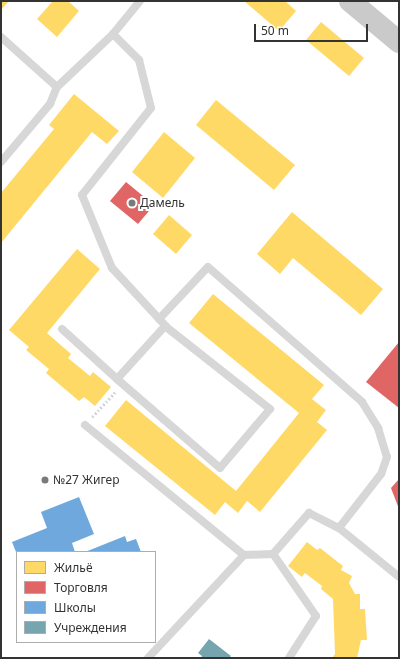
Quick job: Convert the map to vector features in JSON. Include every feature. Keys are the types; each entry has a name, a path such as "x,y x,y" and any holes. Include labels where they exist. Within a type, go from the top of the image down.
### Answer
{"main road":[{"path":"350,1 399,42"}],"lane":[{"path":"1,162 50,104 57,87 113,34 140,1"},
{"path":"62,330 220,468 270,409 165,326 112,268 82,195 151,108 139,60 113,34"},
{"path":"1,37 57,87"},
{"path":"159,319 208,267 362,402 378,428 387,457 381,474 339,528"},
{"path":"120,381 165,326"},
{"path":"85,425 244,555 272,554 309,513 339,528 399,577"},
{"path":"272,554 316,616 289,658"},
{"path":"148,658 244,555"}],"path":[{"path":"85,425 120,381"}],"building: Жильё":[{"path":"1,1 9,1 1,10"},
{"path":"53,1 68,1 79,11 57,37 37,19"},
{"path":"244,1 285,1 296,11 279,31"},
{"path":"321,22 364,58 349,76 306,40"},
{"path":"74,94 119,131 107,144 92,132 1,243 1,193 54,129 49,125"},
{"path":"216,100 295,165 274,190 196,125"},
{"path":"164,132 195,158 163,198 132,172"},
{"path":"292,212 383,289 361,315 293,258 280,274 257,254"},
{"path":"169,215 192,235 176,254 153,234"},
{"path":"77,249 100,269 47,333 71,354 68,358 90,376 93,372 111,387 95,406 84,397 79,401 46,373 49,369 26,350 29,347 9,330"},
{"path":"213,294 324,385 312,399 326,410 317,422 327,430 260,512 247,501 238,513 225,502 215,515 105,426 126,400 236,491 299,413 189,323"},
{"path":"307,542 317,550 320,548 343,566 341,570 352,576 349,583 355,594 360,594 360,609 365,609 367,640 361,640 357,658 332,658 335,654 333,599 321,589 322,586 305,573 302,577 288,566"}],"building: Торговля":[{"name":"Дамель","path":"126,182 154,205 138,224 110,201"},
{"path":"399,342 399,408 366,382"},
{"path":"399,479 399,509 391,488"}],"building: Школы":[{"path":"79,497 94,534 72,543 75,551 16,552 12,542 47,528 41,512"},
{"path":"125,536 127,542 136,539 141,551 88,551"}],"building: Учреждения":[{"path":"209,639 231,656 229,658 201,658 202,656 198,653"}],"place":[{"name":"Дамель","path":"132,203"},
{"name":"№27 Жигер","path":"45,480"}]}
